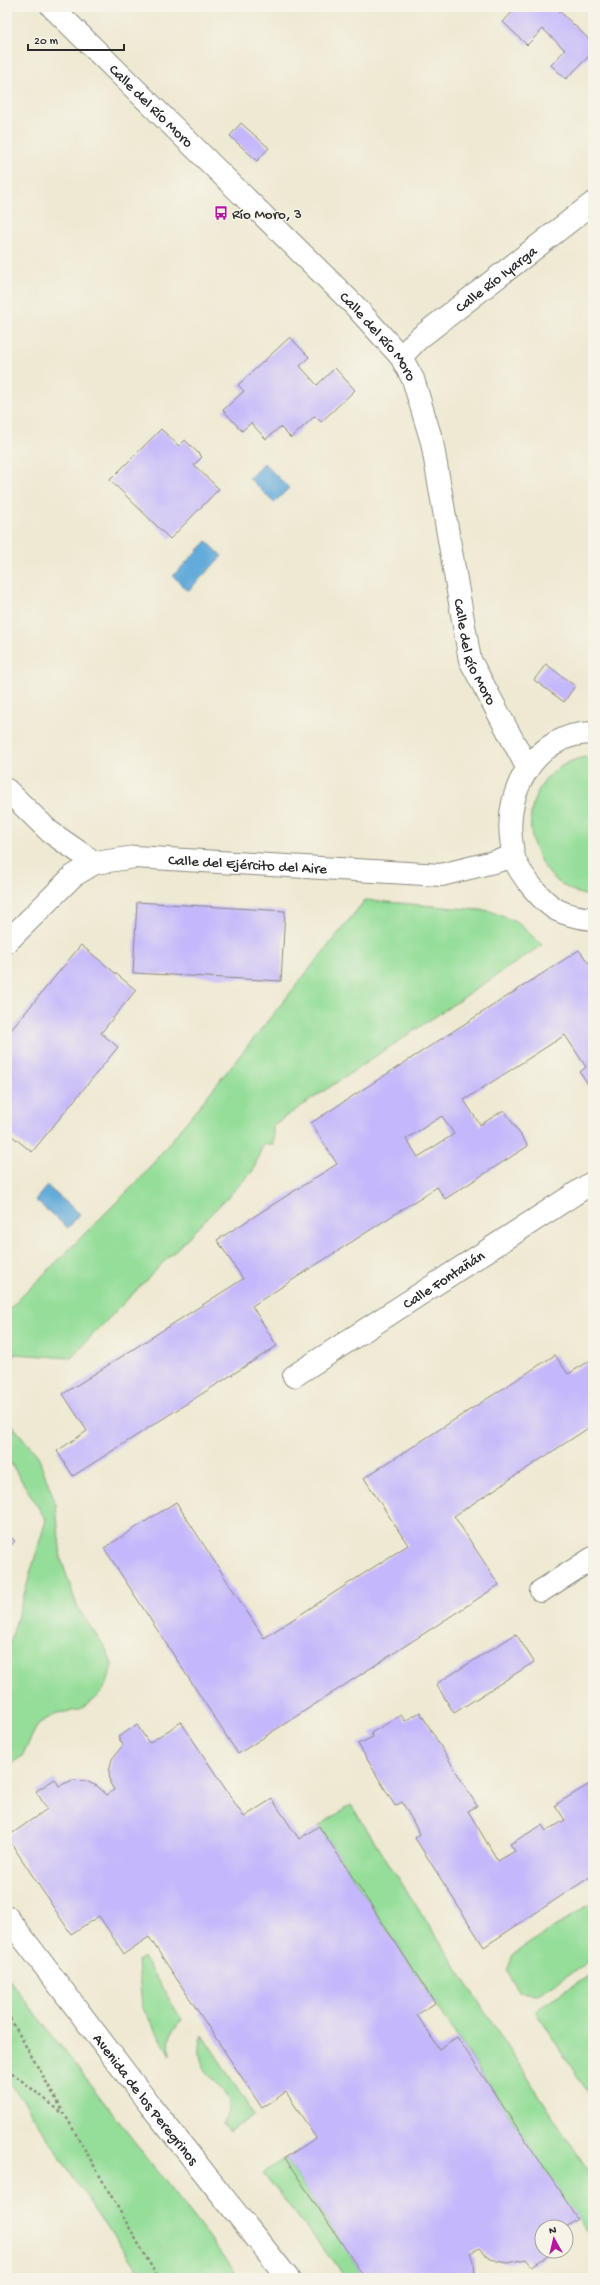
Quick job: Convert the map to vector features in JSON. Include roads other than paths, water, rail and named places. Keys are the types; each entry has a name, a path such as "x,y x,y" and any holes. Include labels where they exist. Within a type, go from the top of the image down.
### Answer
{"street":[{"name":"Calle del Río Moro","path":"52,7 356,306 401,357 413,379 432,442 470,660 527,767"},
{"name":"Calle Río Iyarga","path":"401,357 418,339 593,203"},
{"path":"593,733 556,742 540,754 527,767 515,794 509,821 514,857 523,876 537,892 557,910 593,919"},
{"path":"7,790 50,832 95,863 73,876 7,942"},
{"name":"Calle del Ejército del Aire","path":"95,863 135,857 441,875 514,857"},
{"name":"Calle Fontañán","path":"294,1376 593,1182"},
{"path":"541,1591 593,1558"},
{"name":"Avenida de los Peregrinos","path":"7,1917 150,2105 288,2278"}],"water":[{"path":"264,463 289,488 274,503 249,478"},
{"path":"207,541 222,556 188,591 173,576"},
{"path":"47,1186 80,1214 68,1228 35,1200"}],"place":[{"name":"Río Moro, 3","path":"221,213"}]}
